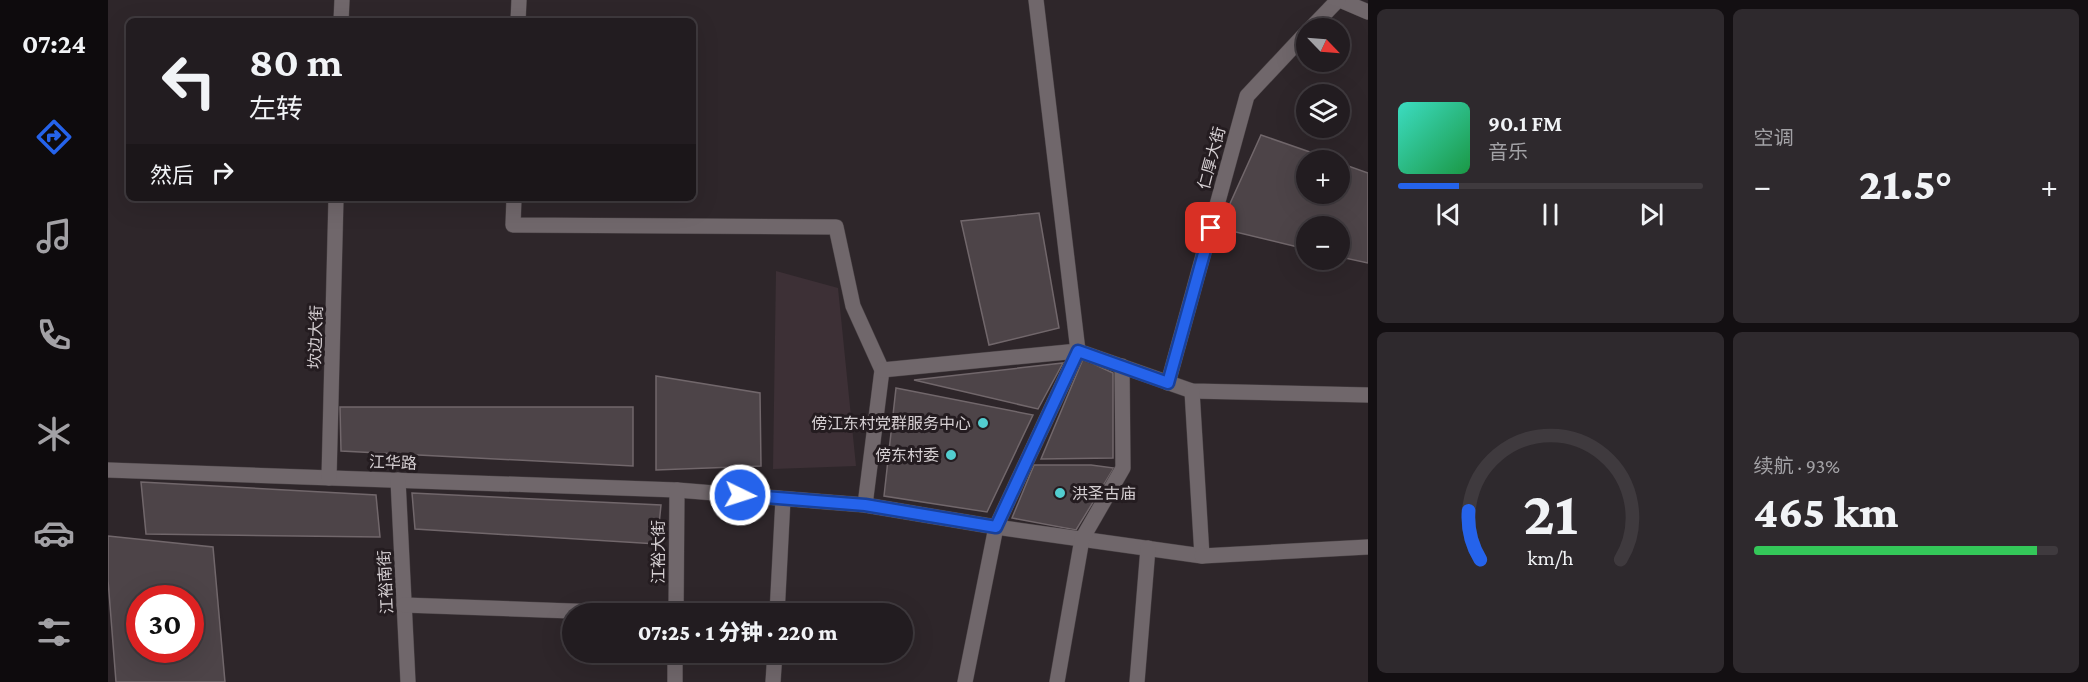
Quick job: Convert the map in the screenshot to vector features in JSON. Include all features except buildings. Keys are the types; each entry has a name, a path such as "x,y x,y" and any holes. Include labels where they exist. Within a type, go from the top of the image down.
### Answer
{"street":[{"path":"341,18 342,0"},
{"path":"518,18 519,0"},
{"path":"965,682 996,527 1078,351 1036,0"},
{"path":"1321,18 1339,0 1368,12"},
{"name":"仁厚大街","path":"1168,383 1247,96 1296,44"},
{"name":"坎边大街","path":"329,478 336,201"},
{"path":"514,201 513,225 836,226 853,306 882,370 865,505"},
{"path":"882,370 1078,351 1192,391 1368,394"},
{"path":"1058,682 1082,539 1123,468 1122,366"},
{"path":"1192,391 1202,556"},
{"name":"江华路","path":"108,470 676,490 865,505 996,527 1202,556 1368,547"},
{"name":"江裕南街","path":"398,480 408,682"},
{"name":"江裕大街","path":"676,490 676,603"},
{"path":"778,603 783,499"},
{"path":"1137,682 1148,548"},
{"path":"404,604 562,610"},
{"path":"675,663 675,682"},
{"path":"773,682 774,663"}],"shaded area":[{"path":"776,271 838,288 856,466 773,469"}],"place":[{"name":"傍江东村党群服务中心","path":"983,423"},
{"name":"傍东村委","path":"951,455"},
{"name":"洪圣古庙","path":"1060,493"}],"route":[{"path":"740,495 865,505 996,527 1078,351 1168,383 1211,228"}]}
